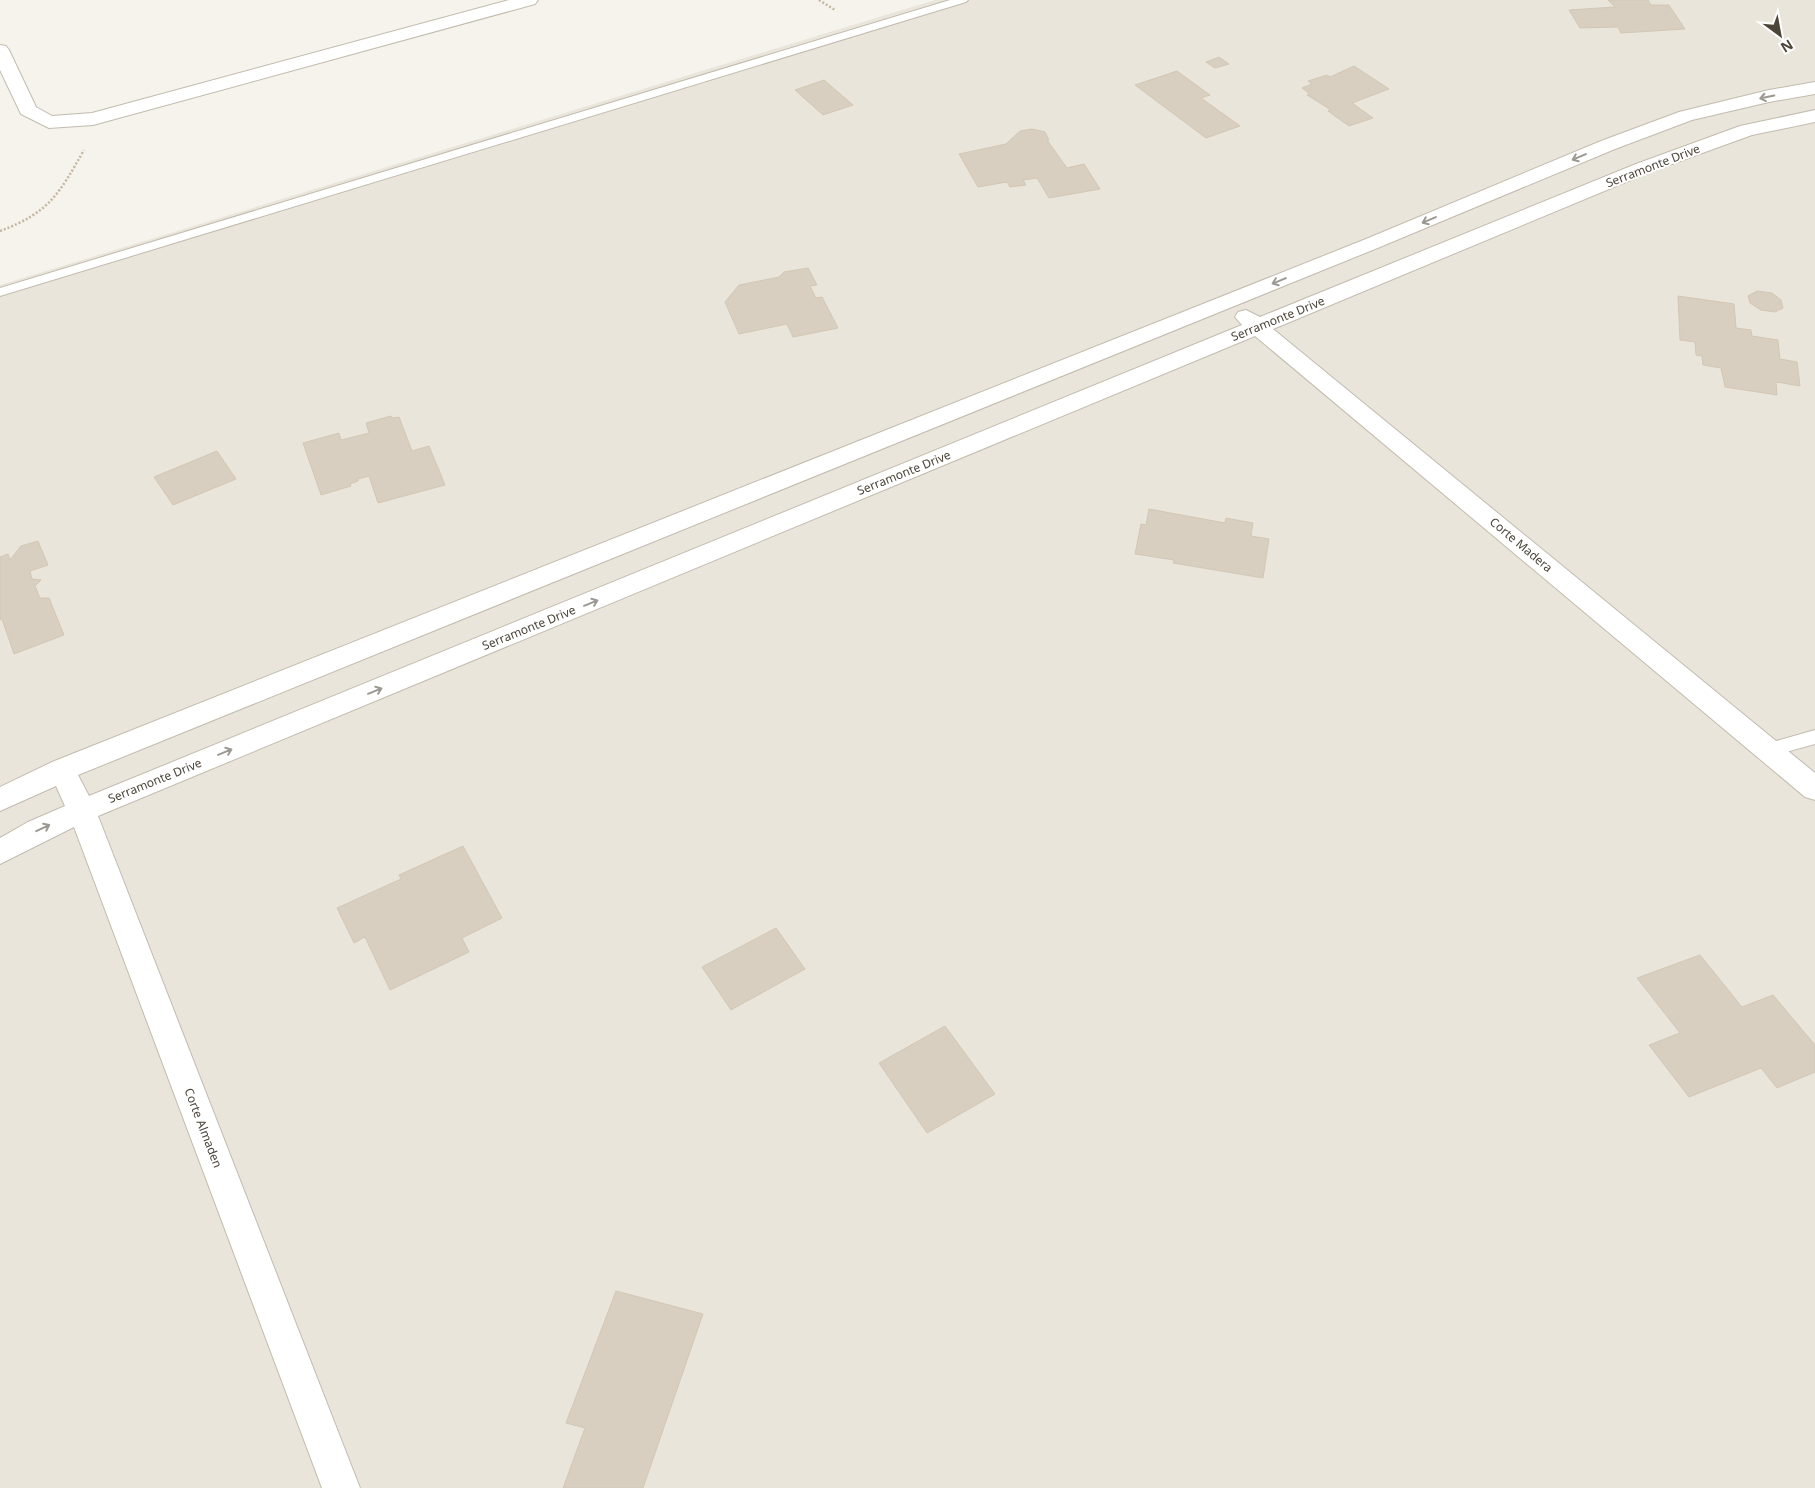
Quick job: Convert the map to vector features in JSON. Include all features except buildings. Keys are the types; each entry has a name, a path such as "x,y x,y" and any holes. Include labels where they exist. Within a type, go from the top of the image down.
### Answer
{"street":[{"path":"0,50 28,110 49,122 93,119 529,0"},
{"path":"0,800 62,770 1228,301 1608,145 1686,116 1770,96 1815,88"},
{"name":"Serramonte Drive","path":"0,852 38,830 82,811 1643,168 1747,130 1815,116"},
{"path":"1608,145 1643,168"},
{"name":"Corte Madera","path":"1228,301 1815,789"},
{"name":"Corte Almaden","path":"62,770 82,811 340,1488"}],"lane":[{"path":"0,292 962,0"},
{"path":"1768,750 1815,737"}],"path":[{"path":"0,231 25,222 45,210 56,198 89,143"}],"shaded area":[{"path":"935,0 1815,0 1815,1488 0,1488 0,285"}]}
